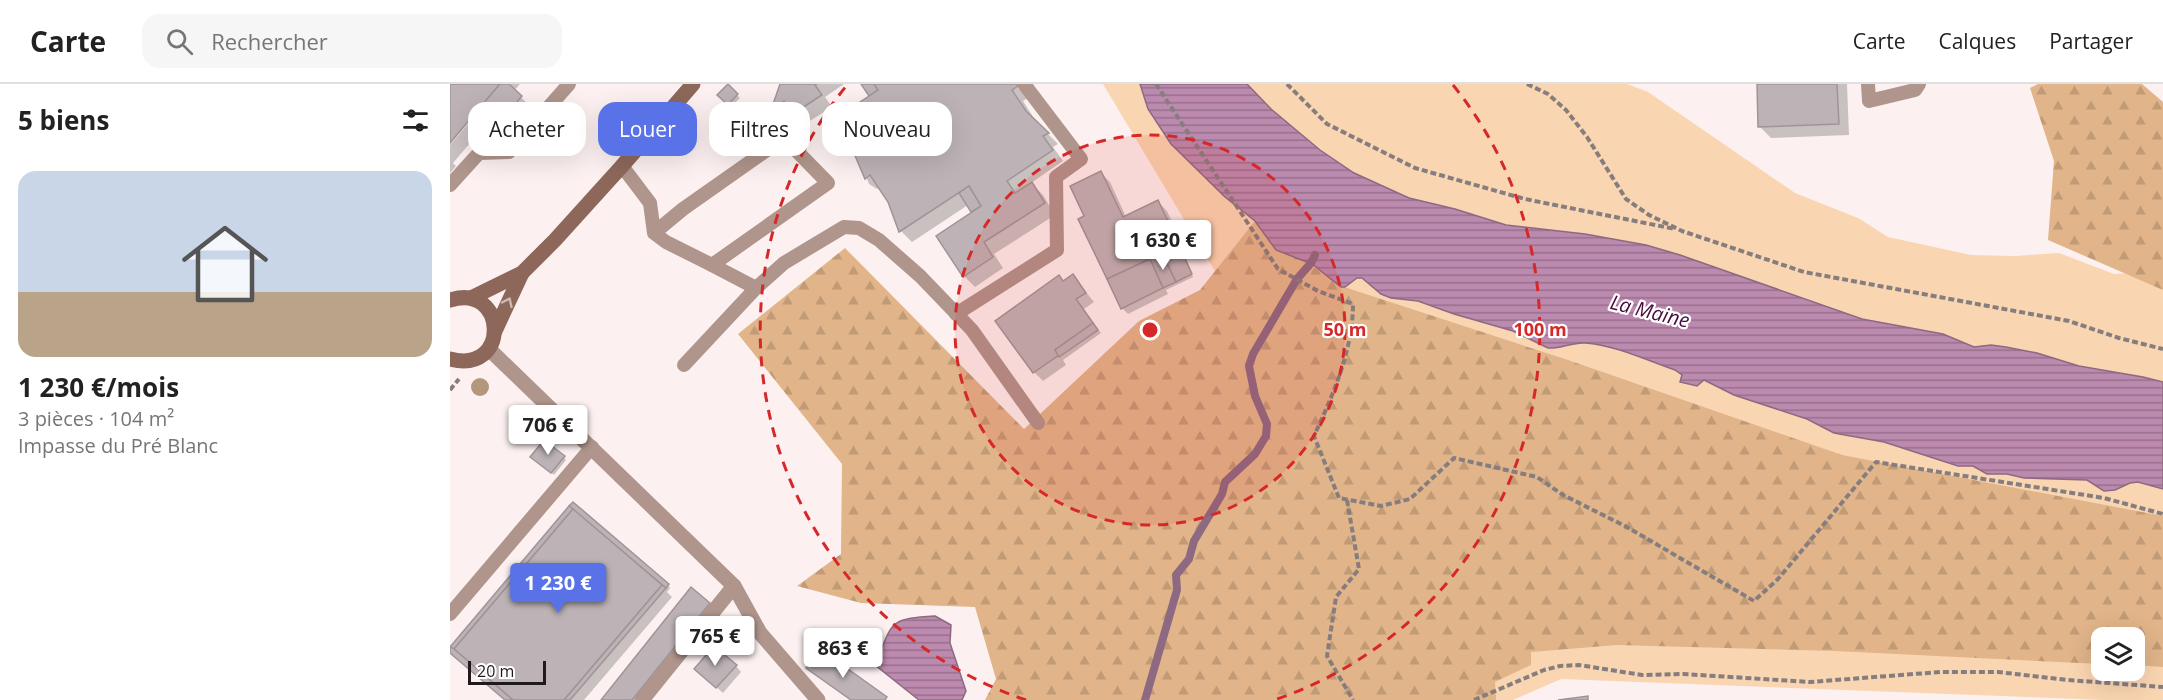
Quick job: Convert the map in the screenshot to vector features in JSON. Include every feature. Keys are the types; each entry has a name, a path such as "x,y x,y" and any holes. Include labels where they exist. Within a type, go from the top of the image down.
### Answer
{"main road":[{"path":"471,298 522,273 622,166 693,84"},
{"path":"450,372 481,356 489,349 522,273"},
{"path":"450,300 459,297 471,298 481,303 489,310 494,320 495,331"},
{"path":"450,359 461,362 472,360"}],"street":[{"path":"489,349 734,586 760,633 817,700"},
{"path":"642,700 734,586"}],"lane":[{"path":"450,185 479,153 509,152 568,84"},
{"path":"956,314 1057,250 1056,177 1081,159 1024,84"},
{"path":"1868,84 1869,100 1915,90 1919,84"},
{"path":"654,233 683,208 784,138 828,183 712,265"},
{"path":"622,166 650,203 654,233 666,242 756,288"},
{"path":"684,365 756,288 784,263 844,227 859,228 879,240 912,269 972,330 1038,423"},
{"path":"450,614 592,447"}],"path":[{"path":"1156,84 1278,269 1318,291 1353,304 1353,325 1335,390 1314,436 1339,498 1381,506 1410,499 1454,458 1537,477 1563,495 1625,526 1754,601 1778,579 1876,462 2104,498 2163,514"},
{"path":"1287,84 1327,123 1415,168 1525,199 1682,231 1804,272 2070,321 2119,338 2163,349"},
{"path":"1527,84 1548,94 1566,110 1587,137 1626,200 1649,215 1682,231"},
{"path":"1347,500 1359,569 1336,597 1327,656 1354,700"},
{"path":"1474,700 1544,670 1579,665 1641,675 1683,674 1810,682 1940,672 1998,672 2163,687"}],"shaded area":[{"path":"1103,84 1627,84 1648,92 1795,193 1858,218 1888,237 1971,255 2015,256 2059,253 2114,274 2163,271 2163,700 2103,700 1561,679 1513,700 1066,700 1216,273"}],"green space":[{"path":"2038,84 2142,84 2163,102 2163,290 2048,240 2054,161 2030,88"},
{"path":"1255,221 1276,250 1304,260 1341,286 1568,360 1842,455 2163,516 2163,667 2145,666 2145,627 2091,627 2091,664 1835,651 1617,645 1531,652 1531,665 1495,682 1496,700 985,700 996,679 975,607 861,603 797,586 841,554 842,464 738,334 845,248 1024,429 1139,321 1200,290"}],"water":[{"name":"La Maine","path":"1140,84 1247,84 1271,109 1320,150 1354,173 1409,198 1506,225 1585,234 1646,245 1862,319 1943,334 1974,347 1991,345 2006,347 2037,353 2079,366 2163,382 2163,489 2138,482 2115,490 2104,491 2087,480 1987,474 1973,466 1958,466 1884,442 1834,433 1807,419 1734,395 1704,380 1697,386 1680,382 1682,375 1675,370 1619,350 1585,343 1548,348 1513,331 1418,301 1391,298 1381,294 1362,278 1357,278 1345,287 1341,287 1312,264 1276,250 1255,221 1225,197 1171,144 1148,109"},
{"path":"935,616 951,625 950,643 966,691 962,700 919,700 875,665 889,631 894,625 908,619"}],"building":[{"path":"450,84 500,84 485,102 468,102 468,122 450,143"},
{"path":"500,84 509,84 522,96 517,102 485,102"},
{"path":"728,84 738,94 731,102 725,102 717,95"},
{"path":"780,84 817,84 815,85 822,95 810,103 774,102"},
{"path":"861,84 874,84 878,90 869,96"},
{"path":"874,84 1016,84 1018,86 1012,90 1026,111 1049,133 1043,136 1053,150 1007,181 1015,193 1032,182 1045,203 984,242 993,257 963,277 936,236 981,206 969,186 899,232 888,202 870,175 865,179 855,156 952,156 952,102 860,102 878,90"},
{"path":"1757,84 1837,84 1839,124 1758,127"},
{"path":"1101,171 1123,217 1158,200 1179,245 1107,279 1078,219 1084,216 1070,186"},
{"path":"969,186 981,206 971,212 959,193"},
{"path":"1179,245 1192,274 1176,282 1162,253"},
{"path":"1162,253 1176,282 1163,288 1150,259"},
{"path":"1150,259 1163,288 1121,309 1107,279"},
{"path":"1073,274 1086,293 1076,299 1093,323 1055,350 1059,355 1033,373 995,321 1059,275 1063,281"},
{"path":"1093,323 1098,330 1059,357 1055,350"},
{"path":"544,440 565,456 551,473 530,457"},
{"path":"573,502 669,584 666,588 569,506"},
{"path":"569,506 573,509 454,649 450,647"},
{"path":"573,509 662,585 564,700 513,700 454,649"},
{"path":"662,585 666,588 570,700 564,700"},
{"path":"691,587 710,603 632,700 601,700"},
{"path":"714,646 737,665 716,688 694,669"},
{"path":"450,647 513,700 505,700 450,653"},
{"path":"820,649 887,697 885,700 851,700 806,668"},
{"path":"1588,696 1588,700 1558,700"}],"waterway":[{"path":"1145,700 1177,590 1176,575 1189,559 1194,541 1222,494 1225,482 1255,454 1266,436 1267,424 1255,396 1249,366 1253,354 1297,279 1315,255"}]}
